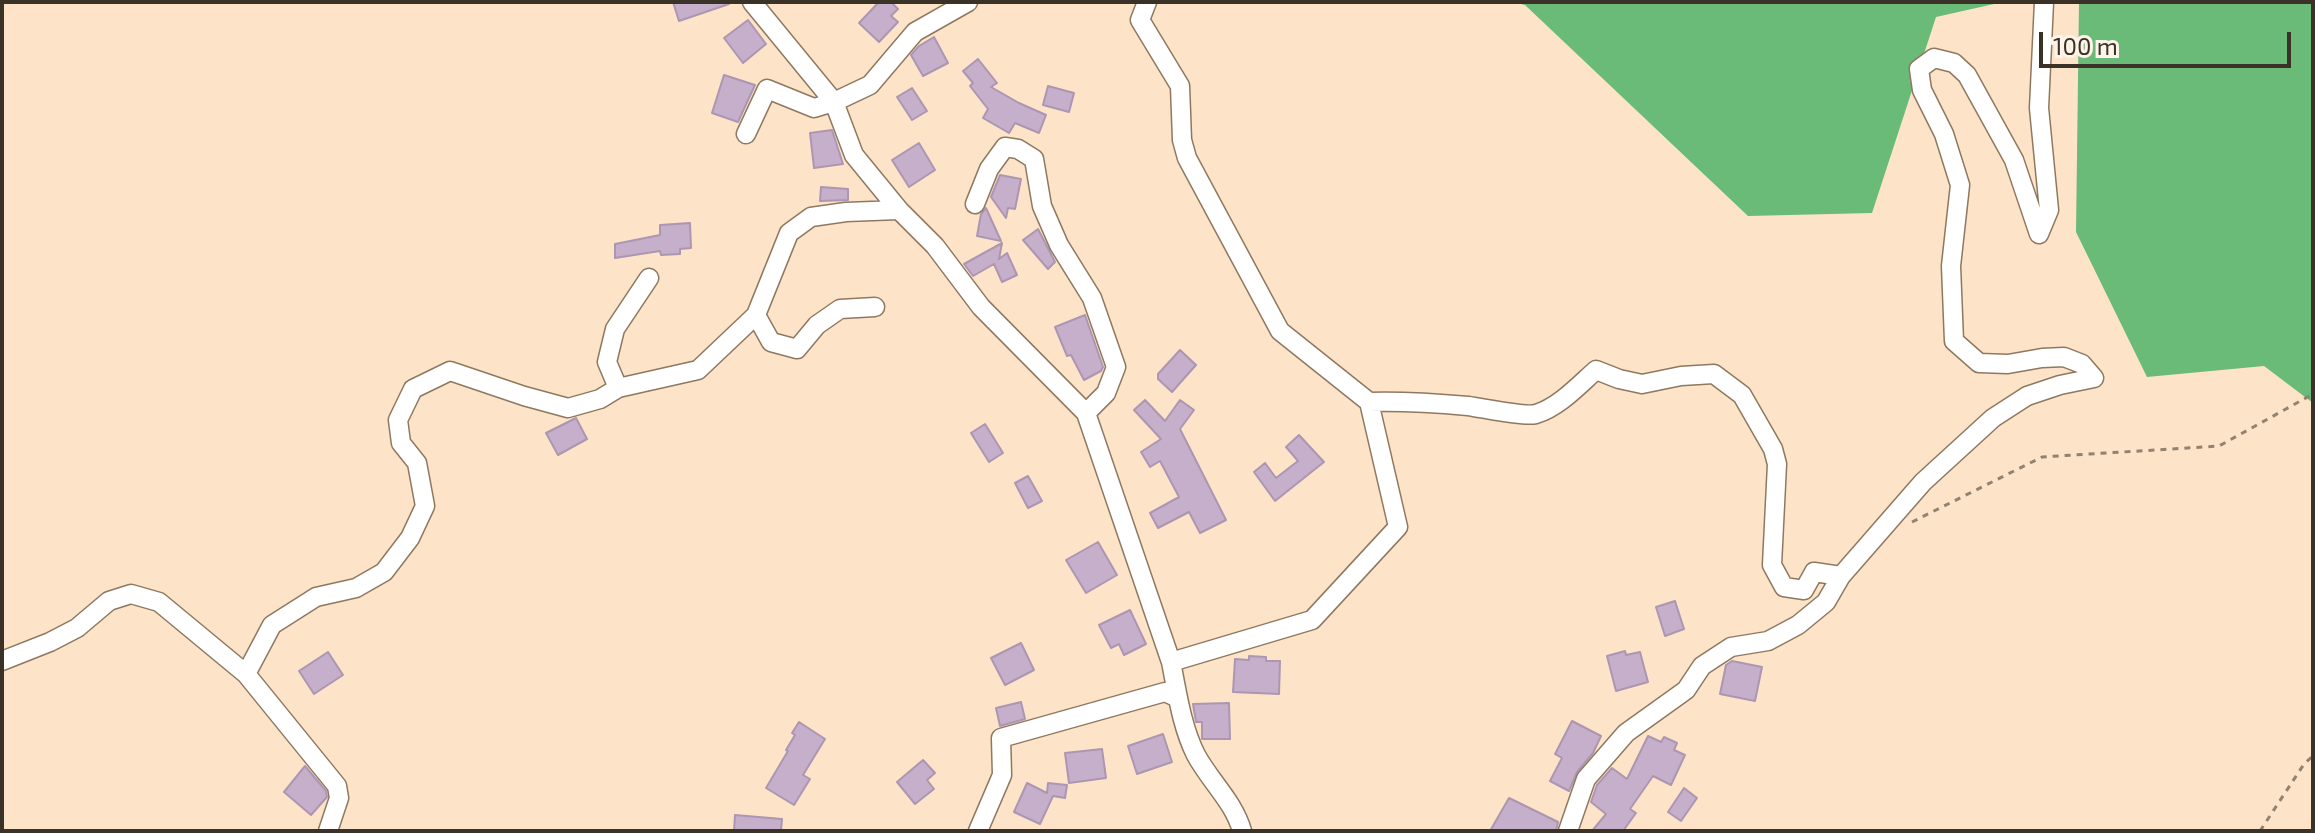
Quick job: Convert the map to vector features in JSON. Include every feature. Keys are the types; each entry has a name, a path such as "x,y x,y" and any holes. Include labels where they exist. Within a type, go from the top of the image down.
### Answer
{"street":[{"path":"752,2 834,102 854,155 899,210 935,246 981,307 1086,413 1171,662 1178,698 1195,753 1238,818 1242,831"},
{"path":"746,134 767,89 814,108 834,102 870,85 915,32 968,2"},
{"path":"1147,2 1140,20 1180,86 1182,140 1187,158 1280,331 1369,402 1398,527 1312,620 1171,662"},
{"path":"1568,831 1586,779 1626,733 1686,690 1702,666 1731,647 1768,641 1798,625 1826,602 1841,576 1923,482 1993,418 2027,396 2094,378 2082,364 2064,357 2008,364 1979,363 1954,341 1951,266 1960,185 1944,134 1922,90 1919,69 1934,58 1954,63 1967,75 2014,160 2039,234 2049,210 2039,108 2044,2"},
{"path":"975,204 989,169 1005,147 1018,149 1034,159 1042,206 1059,245 1092,298 1116,367 1106,393 1086,413"},
{"path":"246,674 272,625 316,597 356,588 384,572 410,538 425,506 417,463 401,443 398,420 413,389 450,371 568,408 600,399 618,388 698,370 756,315 789,233 811,217 899,210"},
{"path":"618,388 607,362 615,329 649,278"},
{"path":"756,315 771,342 797,349 817,325 840,309 875,307"},
{"path":"1369,402 1415,400 1425,404 1534,415 1568,395 1596,370 1642,384 1681,376 1714,374 1742,395 1773,449 1777,464 1772,565 1784,587 1804,590 1814,572 1841,576"},
{"path":"2,661 77,628 109,601 131,594 159,602 246,674 337,786 339,798 328,831"},
{"path":"978,831 1002,775 1001,738 1165,692 1178,698"}],"path":[{"path":"1905,525 2042,457 2219,446 2313,394"},
{"path":"2260,831 2304,764 2313,756"}],"green space":[{"path":"1513,2 2003,2 1936,17 1872,213 1748,216 1525,5"},
{"path":"2079,2 2313,2 2313,403 2264,366 2147,377 2076,232"}],"building":[{"path":"673,2 729,2 729,4 679,21"},
{"path":"879,2 891,2 898,9 891,16 898,22 879,42 859,23"},
{"path":"748,20 766,44 743,63 724,38"},
{"path":"934,37 948,63 923,76 911,55"},
{"path":"978,59 997,83 991,87 1046,115 1039,133 1015,123 1009,133 983,118 988,109 963,71"},
{"path":"724,75 755,85 738,122 712,113"},
{"path":"1048,86 1074,93 1069,112 1043,105"},
{"path":"912,88 927,111 912,120 897,97"},
{"path":"832,130 843,164 814,168 810,133"},
{"path":"919,143 935,170 909,187 892,160"},
{"path":"1000,175 1021,179 1015,209 1008,208 1006,218 991,197"},
{"path":"821,187 848,189 848,200 820,201"},
{"path":"986,208 1001,241 977,236 981,214"},
{"path":"690,223 691,248 680,249 680,254 661,255 660,251 615,258 615,244 660,235 660,225"},
{"path":"1038,229 1055,262 1048,269 1023,240"},
{"path":"1002,243 999,259 1007,253 1017,275 1002,282 994,264 973,276 964,264"},
{"path":"1085,315 1103,367 1084,380 1071,355 1067,356 1055,327"},
{"path":"1180,350 1196,365 1172,392 1158,379 1158,374"},
{"path":"1145,400 1165,421 1180,400 1194,410 1180,429 1226,520 1200,533 1189,512 1158,528 1150,513 1179,497 1160,461 1150,467 1141,452 1161,439 1134,410"},
{"path":"576,418 587,439 558,455 546,433"},
{"path":"985,424 1003,453 989,462 971,433"},
{"path":"1299,435 1324,462 1275,501 1254,472 1265,463 1276,478 1298,461 1286,447"},
{"path":"1028,476 1042,501 1028,508 1015,483"},
{"path":"1098,542 1117,575 1086,593 1066,560"},
{"path":"1675,601 1684,629 1665,636 1656,607"},
{"path":"1130,610 1146,644 1124,655 1119,644 1111,648 1099,625"},
{"path":"1021,643 1034,670 1005,685 991,658"},
{"path":"1625,651 1626,655 1640,652 1648,682 1616,691 1607,656"},
{"path":"328,652 343,675 314,694 299,671"},
{"path":"1249,656 1280,661 1279,694 1233,692 1235,659 1249,660"},
{"path":"1732,661 1762,667 1755,701 1720,694 1726,665"},
{"path":"1021,702 1025,719 1000,726 996,708"},
{"path":"1229,703 1230,739 1202,739 1202,722 1196,722 1193,704"},
{"path":"1572,721 1601,736 1593,753 1577,772 1569,791 1550,781 1562,758 1555,754"},
{"path":"799,722 825,739 803,775 810,779 794,805 766,788 788,751 795,735 792,733"},
{"path":"1163,734 1172,762 1137,774 1128,746"},
{"path":"1648,736 1661,742 1664,737 1677,743 1674,750 1685,755 1671,785 1653,776 1630,809 1636,813 1623,831 1592,831 1606,814 1591,802 1597,785 1612,768 1627,779"},
{"path":"1102,749 1106,778 1069,783 1065,753"},
{"path":"923,760 935,773 927,780 934,789 915,804 897,782"},
{"path":"305,766 326,791 327,797 311,815 284,792"},
{"path":"1027,783 1047,793 1048,783 1067,785 1065,798 1053,796 1040,824 1014,812"},
{"path":"1684,788 1697,798 1681,821 1668,812"},
{"path":"1509,798 1558,822 1556,831 1490,831"},
{"path":"735,815 782,819 781,831 734,831"}]}
